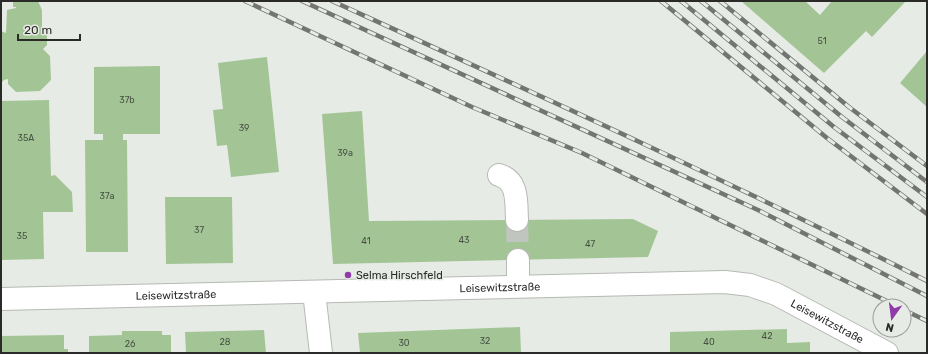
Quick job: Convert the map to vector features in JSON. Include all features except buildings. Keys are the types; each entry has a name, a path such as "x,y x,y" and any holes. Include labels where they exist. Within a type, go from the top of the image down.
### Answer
{"street":[{"path":"499,175 510,181 515,191 517,220"},
{"path":"518,260 518,286"},
{"name":"Leisewitzstraße","path":"1,299 725,282 750,285 776,294 887,353"},
{"path":"314,292 321,353"}],"tunnel":[{"path":"517,220 518,260"}],"railway":[{"path":"245,1 472,107 582,153 881,298"},
{"path":"302,1 758,210 927,296"},
{"path":"332,1 705,173 927,281"},
{"path":"661,1 827,138 927,214"},
{"path":"681,1 834,127 927,197"},
{"path":"701,1 842,117 927,182"},
{"path":"720,1 849,107 927,166"},
{"path":"912,314 927,321"}],"place":[{"name":"Selma Hirschfeld","path":"348,275"}]}
